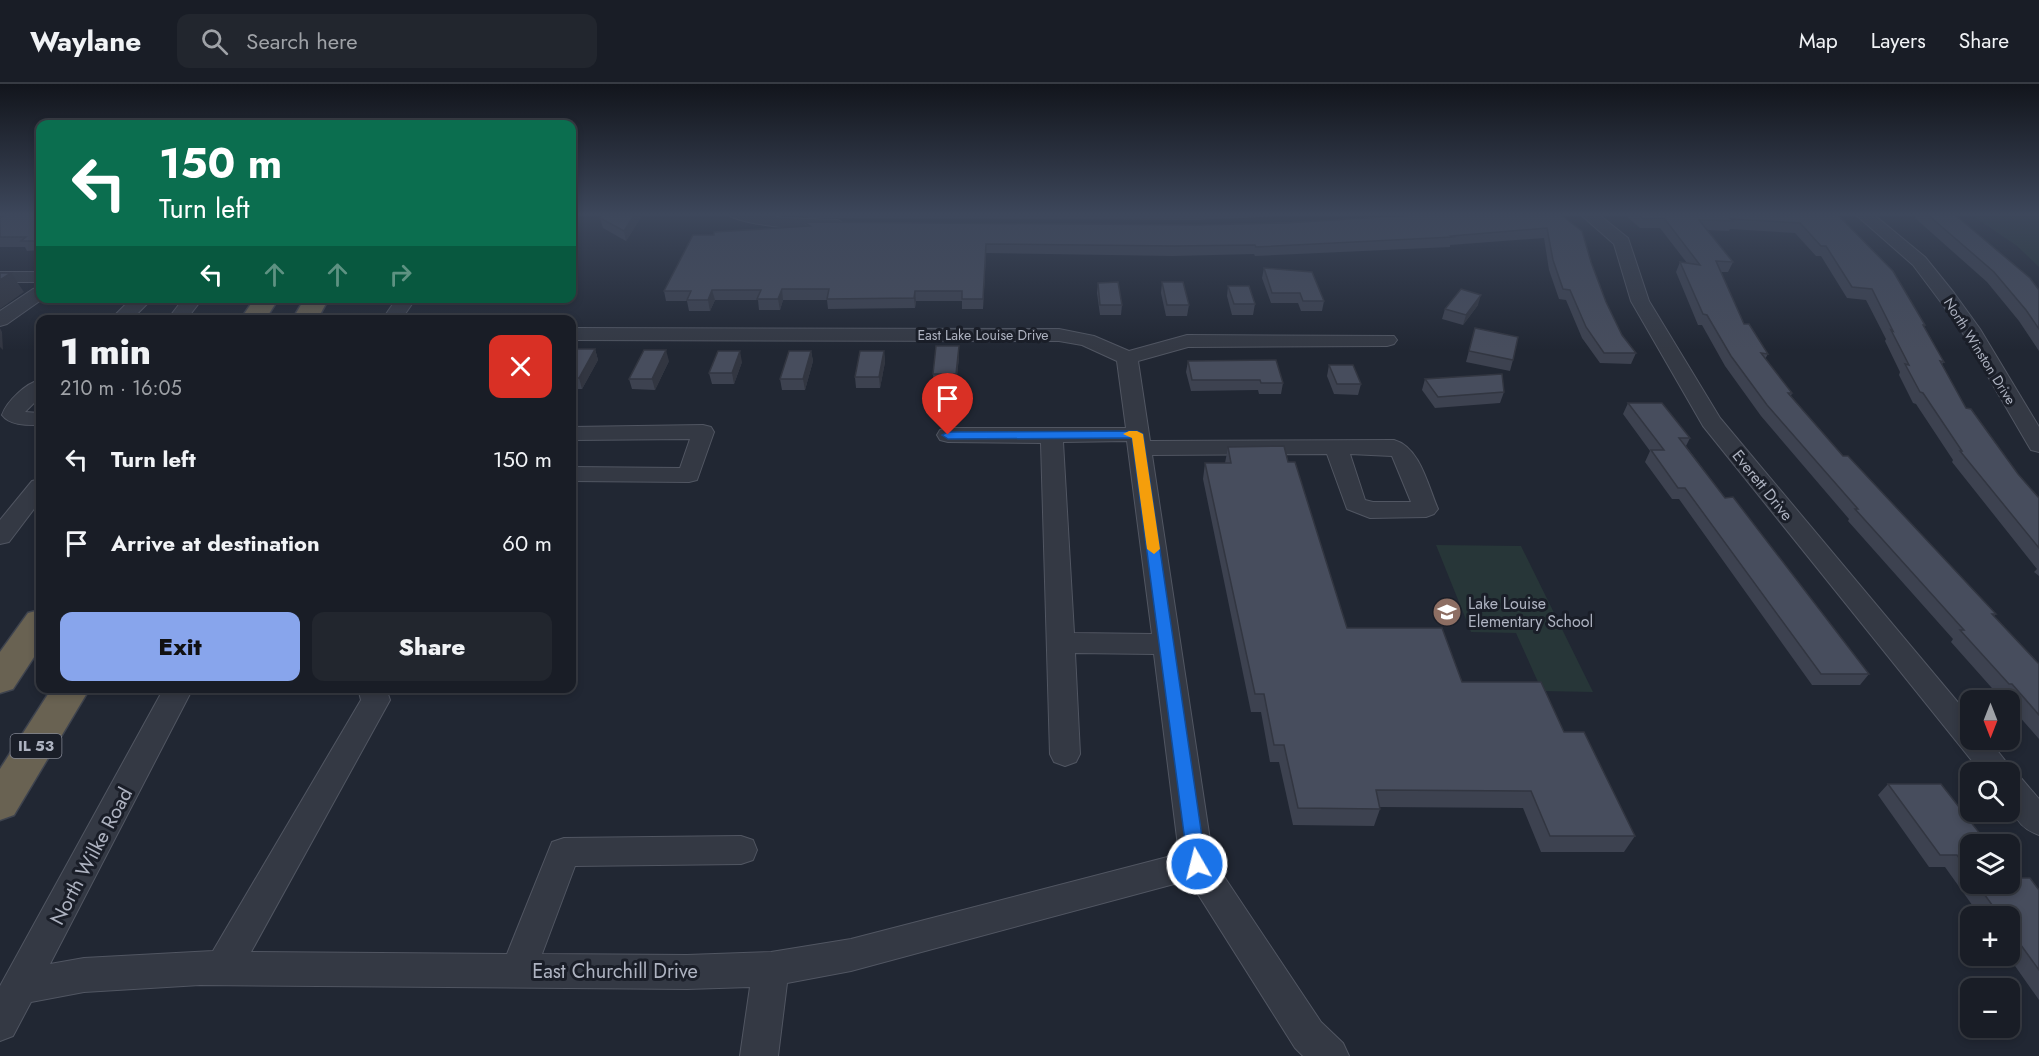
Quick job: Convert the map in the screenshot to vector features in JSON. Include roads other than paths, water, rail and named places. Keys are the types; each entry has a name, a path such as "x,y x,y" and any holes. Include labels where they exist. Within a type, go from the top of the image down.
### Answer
{"highway":[{"path":"0,679 36,628"},
{"name":"IL 53","path":"0,802 69,693"}],"street":[{"name":"Everett Drive","path":"1627,259 1640,301 1711,421 1960,726"},
{"name":"North Winston Drive","path":"1917,259 1970,329 2039,445"},
{"path":"0,277 36,277"},
{"path":"0,320 36,296"},
{"path":"125,315 138,303"},
{"path":"180,315 190,303"},
{"name":"East Lake Louise Drive","path":"576,334 1059,335 1087,340 1127,358"},
{"path":"1330,1056 1308,1035 1197,864 1127,358 1187,341 1387,340"},
{"path":"7,415 36,390"},
{"path":"7,415 36,419"},
{"path":"576,433 703,432 688,475 576,474"},
{"path":"948,435 1052,435 1138,441 1336,447"},
{"path":"1052,435 1065,754"},
{"path":"0,536 36,491"},
{"path":"1061,643 1166,644"},
{"name":"North Wilke Road","path":"0,1023 22,986 176,693"},
{"path":"223,968 376,700 374,693"},
{"name":"Everett Drive","path":"1980,750 1991,762"},
{"path":"2020,798 2039,822"},
{"path":"518,970 564,852 741,850"},
{"name":"East Churchill Drive","path":"22,986 84,975 223,968 687,972 771,969 851,955 1197,864"},
{"path":"759,1056 771,969"}],"place":[{"name":"Lake Louise Elementary School","path":"1447,612"}]}
